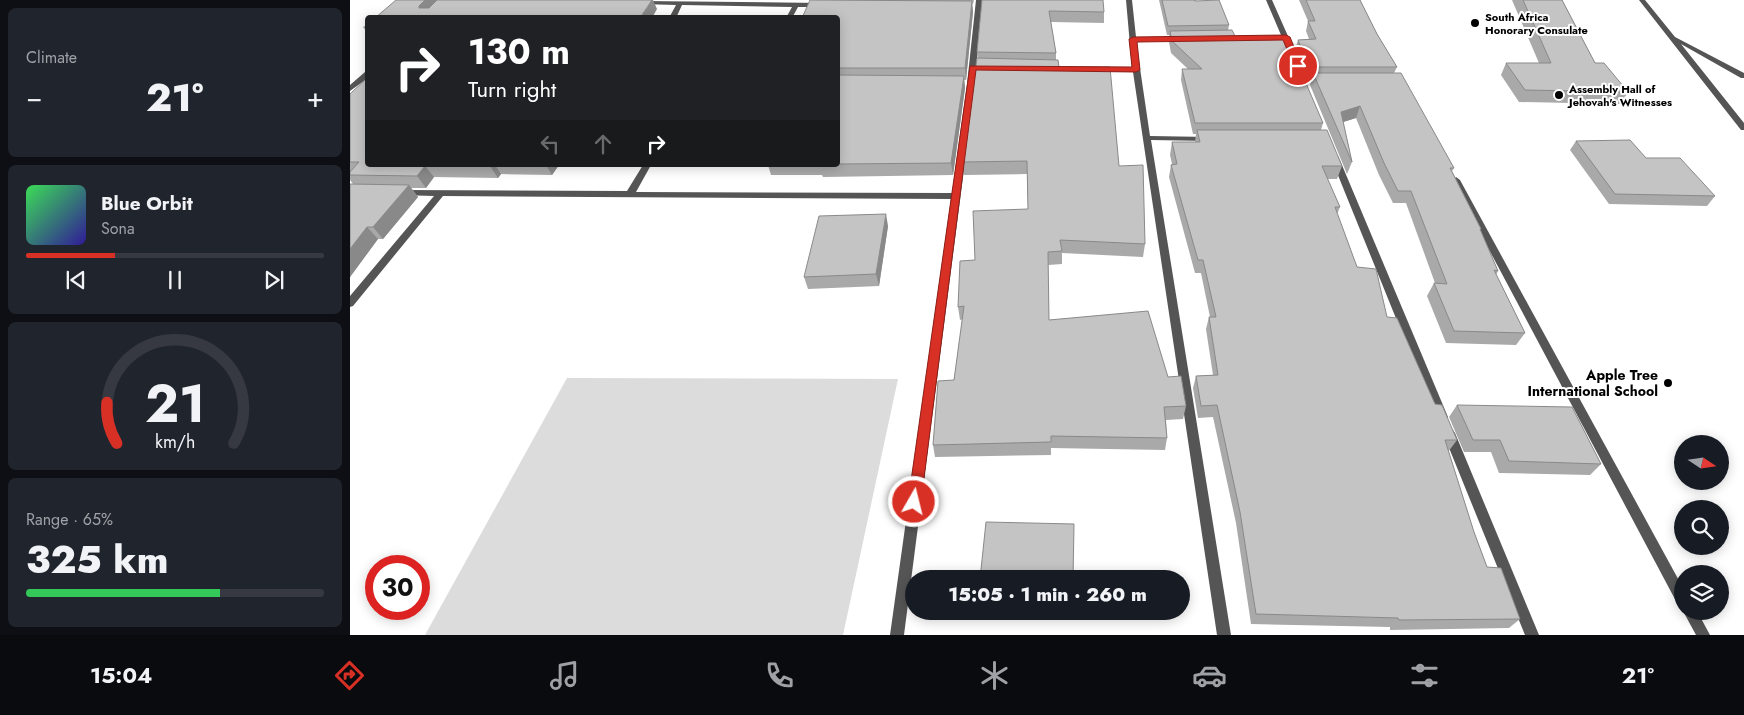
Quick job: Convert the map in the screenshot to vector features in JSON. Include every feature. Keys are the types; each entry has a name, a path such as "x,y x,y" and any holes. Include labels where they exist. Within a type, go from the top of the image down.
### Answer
{"street":[{"path":"1128,0 1146,138 1224,635"},
{"path":"1269,0 1296,64"},
{"path":"1642,0 1744,128"},
{"path":"631,4 735,2 834,5"},
{"path":"674,15 680,3"},
{"path":"790,15 796,4"},
{"path":"897,635 956,196 966,84 977,67 975,5"},
{"path":"1219,38 1286,37"},
{"path":"1673,38 1744,76"},
{"path":"1133,39 1190,39"},
{"path":"1088,69 1136,70"},
{"path":"350,89 365,76"},
{"path":"359,81 365,82"},
{"path":"1146,138 1223,139"},
{"path":"1332,148 1532,635"},
{"path":"630,194 646,167"},
{"path":"1450,168 1674,583"},
{"path":"395,193 956,196"},
{"path":"350,303 441,193"},
{"path":"1695,620 1703,635"}],"shaded area":[{"path":"567,378 898,379 843,635 425,635"}],"building":[{"path":"396,0 425,0 419,8 429,8 437,0 652,0 642,15 378,15"},
{"path":"810,0 972,1 965,68 840,68 840,15 803,15"},
{"path":"982,0 1103,0 1104,12 1049,11 1056,53 977,52"},
{"path":"1162,0 1219,0 1229,25 1168,26"},
{"path":"1306,0 1360,0 1377,34 1397,67 1309,67 1298,40 1316,39 1308,21 1315,21"},
{"path":"1523,0 1562,0 1595,63 1604,63 1628,92 1525,90 1506,63 1551,63"},
{"path":"1232,30 1236,38 1287,39 1323,123 1195,123 1182,69 1202,69 1172,41 1170,31"},
{"path":"977,58 1058,60 1059,67 1110,67 1119,166 1143,165 1145,244 1060,240 1062,251 1048,252 1049,320 1148,311 1168,377 1181,376 1186,406 1164,407 1167,438 1051,436 1051,442 933,445 938,381 954,380 964,306 958,307 960,261 975,260 973,211 1028,209 1027,161 963,162"},
{"path":"1313,73 1401,73 1454,168 1450,168 1481,229 1498,271 1494,270 1525,333 1454,331 1434,283 1447,284 1411,191 1398,191 1360,106 1341,112 1352,162"},
{"path":"840,75 964,76 951,163 840,164"},
{"path":"365,80 365,167 424,167 417,176 350,175 350,172 359,162 350,162 350,94"},
{"path":"1197,130 1327,130 1342,166 1322,166 1340,207 1335,207 1357,267 1376,269 1387,317 1397,318 1435,404 1442,405 1457,440 1445,440 1474,532 1487,567 1501,568 1520,619 1399,620 1398,618 1256,614 1240,512 1217,405 1201,406 1196,376 1218,375 1209,317 1216,317 1203,260 1198,260 1171,165 1177,164 1172,142 1200,142"},
{"path":"1630,140 1646,158 1680,158 1715,196 1615,194 1576,141"},
{"path":"350,184 409,185 373,227 367,227 350,249"},
{"path":"886,214 876,274 804,277 819,216"},
{"path":"1457,405 1572,407 1601,464 1509,461 1500,440 1473,440"},
{"path":"986,522 1074,524 1073,570 981,570"}],"place":[{"name":"South Africa Honorary Consulate","path":"1475,23"},
{"name":"Assembly Hall of Jehovah's Witnesses","path":"1559,95"},
{"name":"Apple Tree International School","path":"1668,383"}],"route":[{"path":"914,502 972,67 1136,70 1133,39 1286,37 1298,66"}]}
